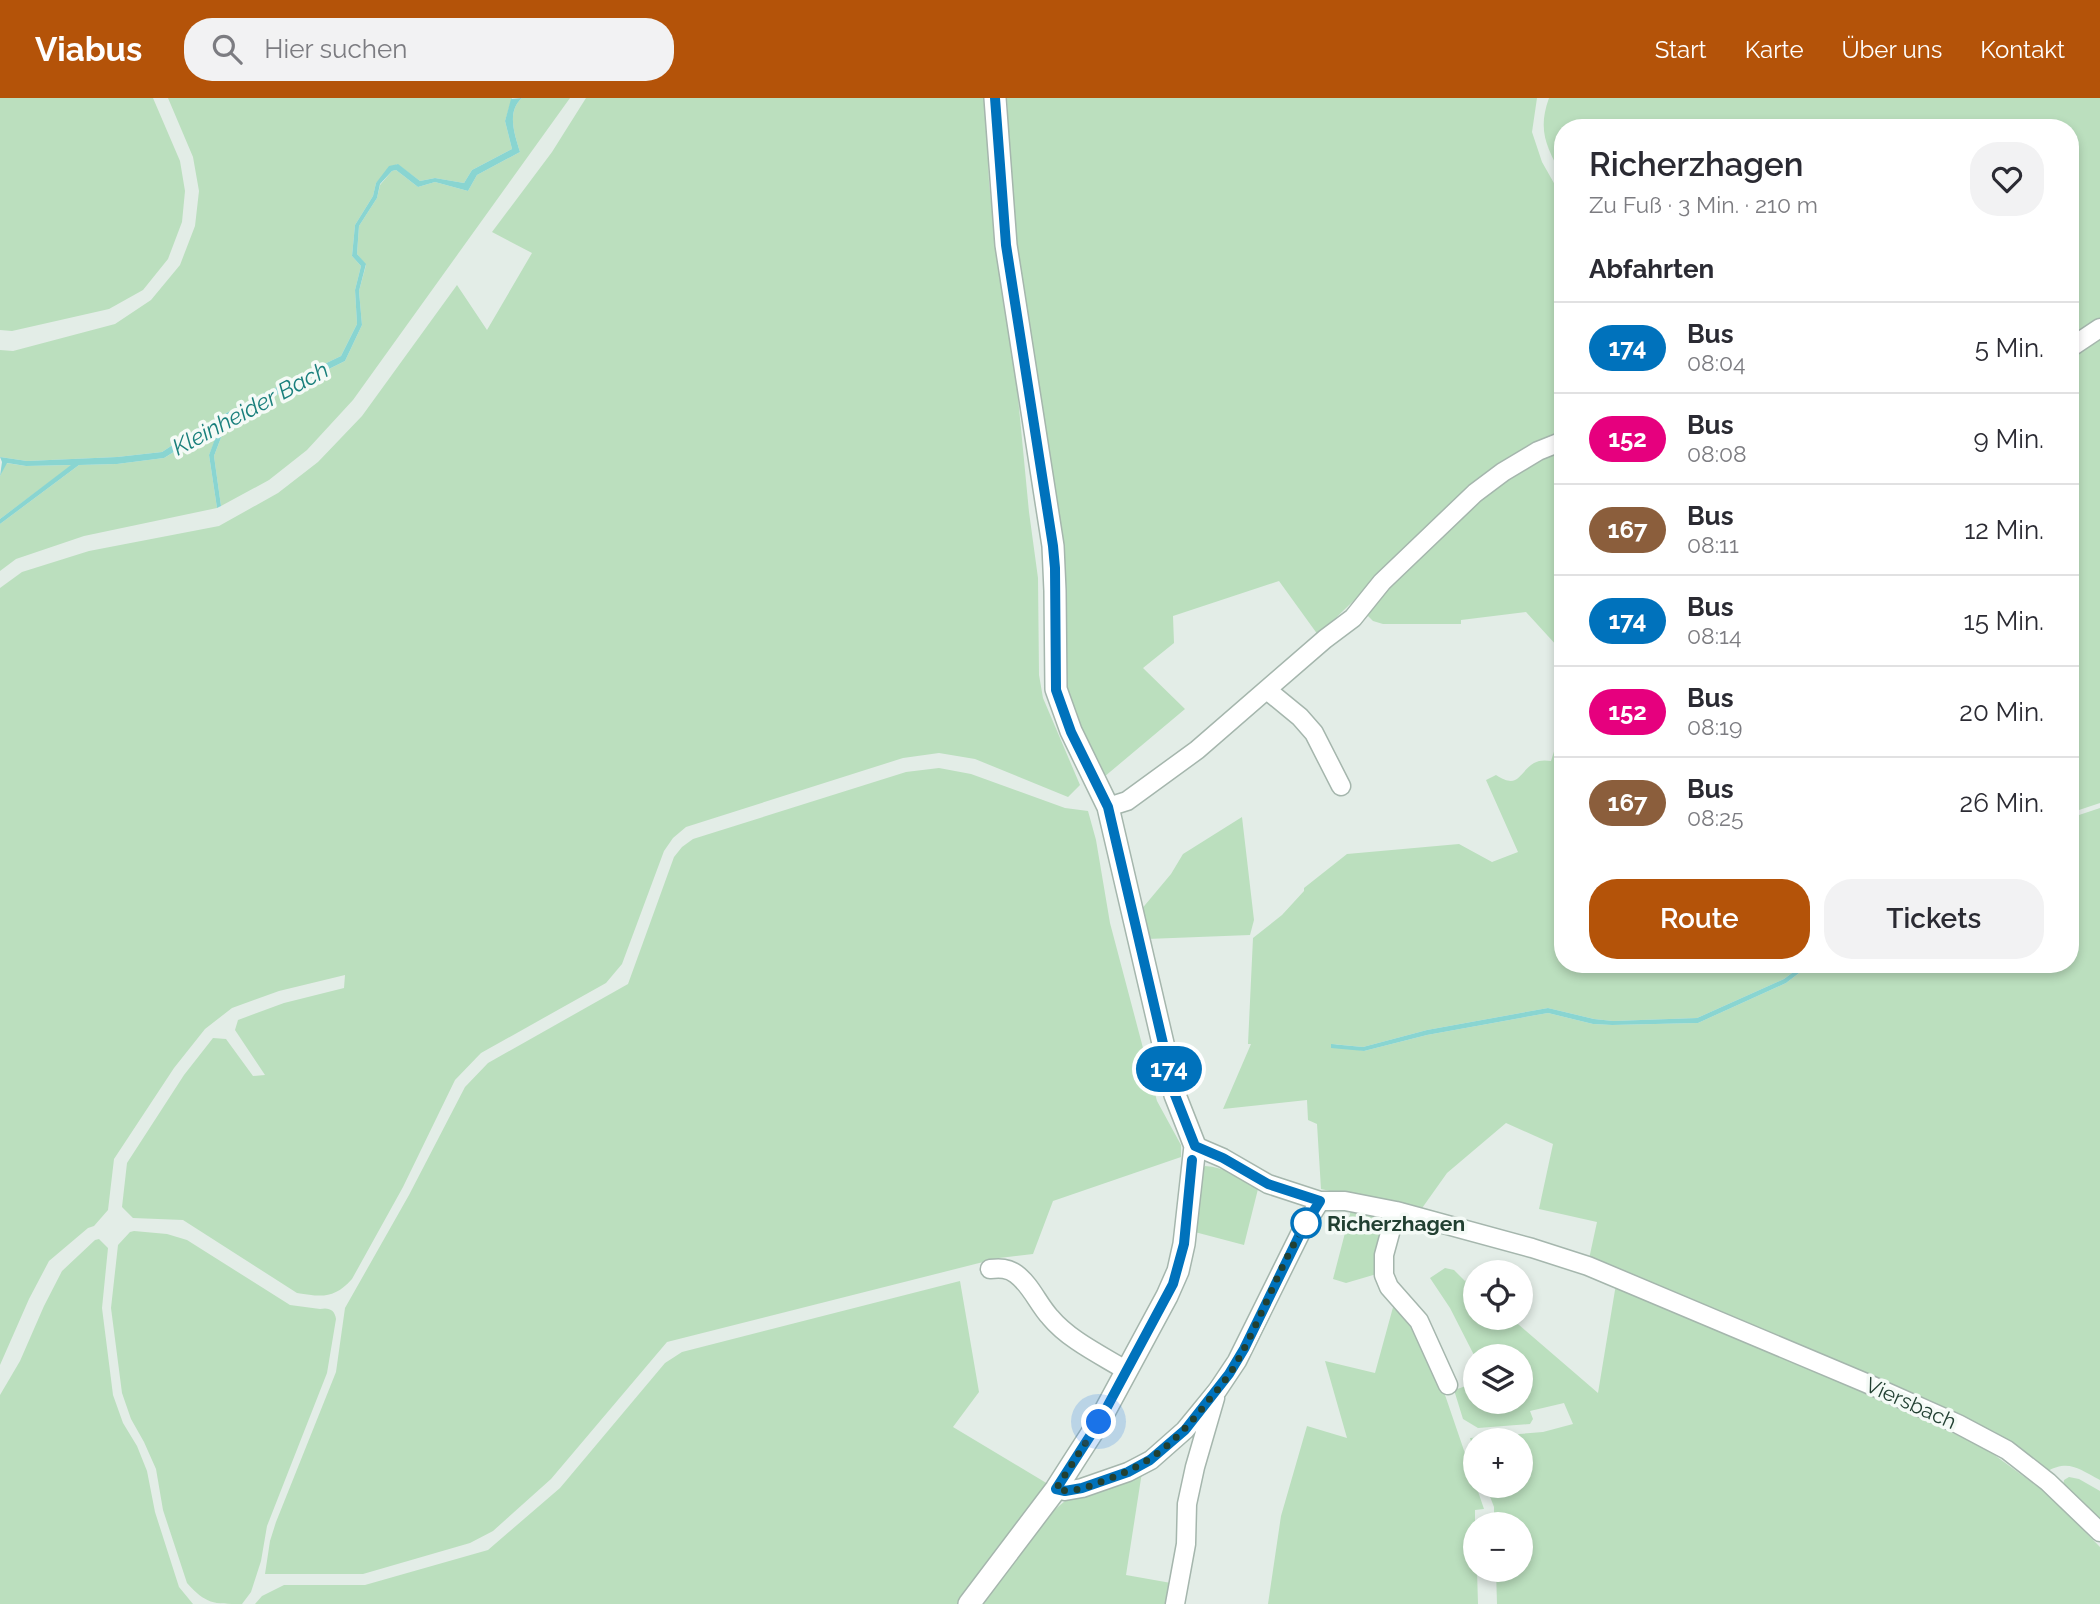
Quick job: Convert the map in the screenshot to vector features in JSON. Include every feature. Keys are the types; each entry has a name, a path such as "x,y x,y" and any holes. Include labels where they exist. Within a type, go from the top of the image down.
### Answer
{"street":[{"path":"969,1604 1056,1489 1099,1422 1167,1296 1178,1271 1184,1244 1195,1146 1175,1095 1108,807 1071,732 1056,690 1053,546 1006,245 995,98"},
{"path":"2079,342 2100,328"},
{"path":"1108,807 1127,802 1197,750 1353,618 1382,582 1475,493 1503,472 1554,445"},
{"path":"1267,690 1300,717 1314,733 1341,786"},
{"path":"1195,1146 1223,1158 1268,1184 1320,1201 1345,1201 1396,1211 1384,1255 1384,1275 1389,1287 1419,1321 1448,1385"},
{"path":"1056,1489 1065,1491 1082,1488 1128,1472 1150,1460 1185,1430 1217,1391 1244,1349 1302,1230 1320,1201"},
{"name":"Viersbach","path":"1396,1211 1532,1248 1617,1277 1958,1423 1990,1440 2048,1482 2100,1532"},
{"path":"990,1269 1009,1269 1066,1333 1127,1370"},
{"path":"1175,1604 1186,1544 1187,1504 1217,1391"}],"green space":[{"path":"0,98 153,98 180,161 185,191 182,222 168,259 143,290 109,309 12,331 0,330"},
{"path":"168,98 512,98 505,121 512,149 472,170 464,183 435,178 420,181 397,164 376,183 373,196 355,225 352,256 361,266 355,290 357,324 341,356 200,427 162,452 27,461 0,457 0,350 13,351 115,324 151,300 180,265 195,226 199,191 193,157"},
{"path":"522,98 570,98 353,400 307,450 269,480 221,506 214,456 228,419 345,361 362,325 359,291 366,265 357,254 359,226 377,198 380,185 396,170 418,187 435,182 468,191 477,175 520,152 513,117"},
{"path":"586,98 985,98 996,250 1017,387 1038,578 1039,675 1043,698 1080,785 1068,797 975,759 939,753 903,758 686,827 673,838 664,851 622,964 606,983 481,1053 455,1080 403,1187 352,1279 339,1290 327,1295 297,1293 183,1220 133,1218 122,1207 127,1163 184,1075 213,1038 226,1039 253,1076 265,1075 235,1030 238,1020 284,1003 344,988 345,975 279,991 232,1008 205,1029 174,1068 114,1159 108,1210 94,1226 88,1228 49,1261 0,1365 0,588 22,572 89,551 219,526 278,493 318,462 362,416 457,285 487,330 532,253 492,232 552,152"},
{"path":"1007,98 1537,98 1532,132 1542,162 1554,183 1554,440 1471,488 1318,635 1279,581 1173,616 1174,643 1143,668 1185,709 1104,777 1072,710 1064,685 1066,614 1059,512 1012,219"},
{"path":"1549,98 2100,98 2100,320 2079,335 2079,119 1554,119 1554,161 1544,130"},
{"path":"2100,336 2100,803 2079,810 2079,350"},
{"path":"222,423 209,455 217,508 84,536 16,559 0,571 0,524 79,465 117,464 164,458"},
{"path":"1554,452 1554,643 1526,612 1461,620 1461,624 1383,624 1373,621 1365,613 1365,609 1495,487 1534,460"},
{"path":"6,463 26,466 72,465 0,519 0,476"},
{"path":"1554,752 1554,973 1792,973 1697,1018 1613,1021 1548,1008 1427,1030 1363,1047 1332,1044 1364,1051 1427,1035 1548,1013 1593,1024 1698,1023 1786,983 1799,973 2079,973 2079,815 2100,808 2100,1480 2067,1466 2046,1472 1995,1432 1868,1374 1589,1259 1597,1222 1539,1209 1553,1144 1506,1123 1447,1173 1420,1211 1321,1189 1317,1124 1308,1120 1307,1100 1223,1109 1251,1044 1248,1044 1253,938 1282,915 1304,888 1347,854 1459,844 1492,862 1518,852 1486,780 1496,775 1509,781 1514,780 1534,763 1551,761"},
{"path":"939,768 971,774 1065,808 1088,811 1096,840 1110,923 1157,1101 1181,1145 1181,1157 1053,1201 1033,1254 999,1258 667,1342 551,1479 493,1531 470,1543 363,1574 265,1574 276,1522 336,1372 345,1308 409,1195 465,1087 488,1063 628,984 674,857 693,839 906,772"},
{"path":"1242,817 1254,920 1250,935 1147,939 1140,911 1171,874 1183,854"},
{"path":"1205,1166 1226,1171 1258,1189 1244,1245 1191,1231 1199,1174"},
{"path":"1351,1210 1382,1216 1385,1229 1380,1273 1346,1283 1333,1279"},
{"path":"134,1231 167,1234 187,1240 290,1305 329,1309 333,1311 336,1319 327,1373 267,1526 261,1561 251,1592 242,1604 224,1604 205,1599 187,1583 163,1510 156,1469 131,1419 122,1393 111,1308 118,1245"},
{"path":"99,1239 108,1248 102,1308 113,1395 123,1423 137,1446 147,1471 155,1512 179,1587 193,1604 0,1604 0,1395 20,1361 62,1271"},
{"path":"1445,1268 1454,1270 1463,1279 1463,1330 1525,1330 1598,1393 1616,1284 1695,1321 1863,1391 1985,1448 2049,1495 2100,1547 2100,1604 1497,1604 1496,1582 1533,1582 1533,1512 1494,1512 1491,1498 1533,1498 1533,1433 1573,1424 1564,1403 1533,1410 1533,1344 1468,1344 1450,1308 1430,1278"},
{"path":"960,1281 979,1392 953,1427 1048,1484 963,1604 255,1604 262,1596 284,1585 365,1585 488,1550 560,1488 665,1363 682,1352"},
{"path":"1395,1300 1409,1316 1444,1392 1463,1448 1463,1498 1480,1498 1484,1509 1463,1512 1463,1582 1477,1582 1478,1604 1268,1604 1281,1516 1307,1426 1347,1438 1325,1361 1375,1373"},
{"path":"1463,1387 1463,1414 1531,1414 1533,1419 1530,1424 1478,1428 1463,1419 1454,1390"},
{"path":"1142,1472 1126,1575 1171,1583 1166,1604 980,1604 1046,1517 1065,1501"},
{"path":"2069,1477 2079,1479 2100,1491 2100,1524 2063,1486 2064,1480"}],"water":[{"name":"Kleinheider Bach","path":"522,98 513,117 520,152 477,175 468,191 435,182 418,187 396,170 380,184 377,198 359,226 357,254 366,264 359,291 362,325 345,361 228,419 214,456 221,506 217,508 209,455 221,423 164,458 117,464 79,465 0,524 0,519 71,465 26,466 7,463 0,476 0,457 27,461 162,452 200,427 341,356 357,324 355,290 361,266 352,256 355,225 373,196 376,183 389,166 398,164 420,181 435,178 464,183 472,170 512,149 505,121 511,99"},
{"path":"1792,973 1799,973 1786,983 1698,1023 1593,1024 1548,1013 1427,1035 1364,1051 1331,1048 1331,1044 1363,1047 1427,1030 1548,1008 1613,1021 1697,1018"}],"bus line":[{"name":"174","path":"995,98 1006,245 1053,546 1056,690 1071,732 1108,807 1175,1095 1195,1146 1223,1158 1268,1184 1320,1201 1302,1230 1244,1349 1217,1391 1185,1430 1166,1449 1128,1472 1082,1488 1065,1491 1056,1489 1099,1422 1173,1284 1184,1244 1192,1160"}],"place":[{"name":"Richerzhagen","path":"1306,1223"}],"route":[{"path":"1099,1422 1056,1489 1065,1491 1082,1488 1128,1472 1166,1449 1185,1430 1217,1391 1244,1349 1306,1223"}]}
